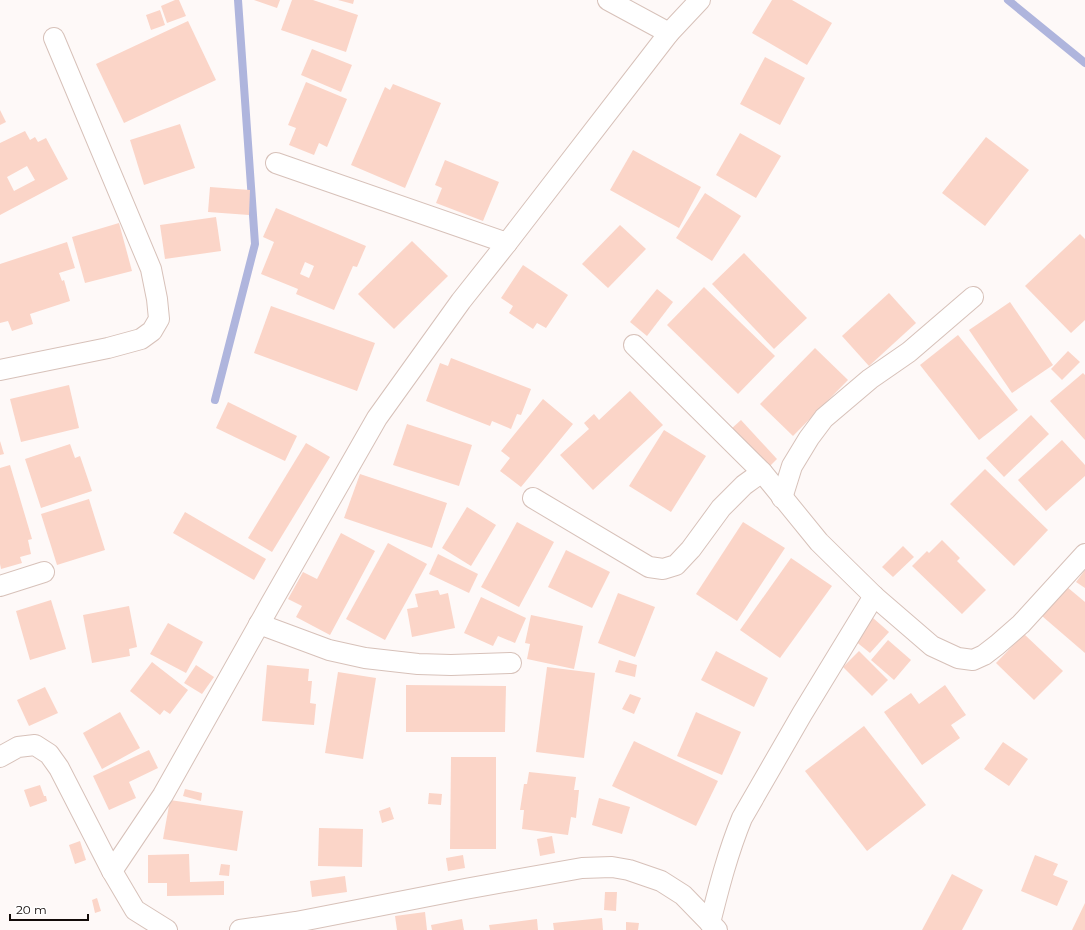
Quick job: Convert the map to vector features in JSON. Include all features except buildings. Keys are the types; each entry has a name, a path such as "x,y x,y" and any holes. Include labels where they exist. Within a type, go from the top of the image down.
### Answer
{"street":[{"path":"608,0 669,33"},
{"path":"112,871 163,796 377,418 461,301 669,33 700,0"},
{"path":"0,370 108,348 141,339 152,331 159,319 152,269 54,38"},
{"path":"276,163 507,243"},
{"path":"782,498 792,466 809,438 824,418 870,379 909,352 972,297"},
{"path":"634,345 762,472 819,542 874,596 932,646 958,658 973,660 988,651 1021,624 1085,554"},
{"path":"532,498 649,567 663,569 676,565 691,549 721,508 744,485 762,472"},
{"path":"0,586 44,572"},
{"path":"714,926 721,880 742,818 802,714 874,596"},
{"path":"259,624 329,650 366,658 418,664 451,665 511,663"},
{"path":"0,757 18,747 35,745 49,754 58,768 112,871 135,910 157,927"},
{"path":"240,930 296,922 465,888 582,868 612,867 630,870 661,881 683,895 714,926"}],"waterway":[{"path":"215,400 255,244 238,0"},
{"path":"1008,0 1085,63"}]}
